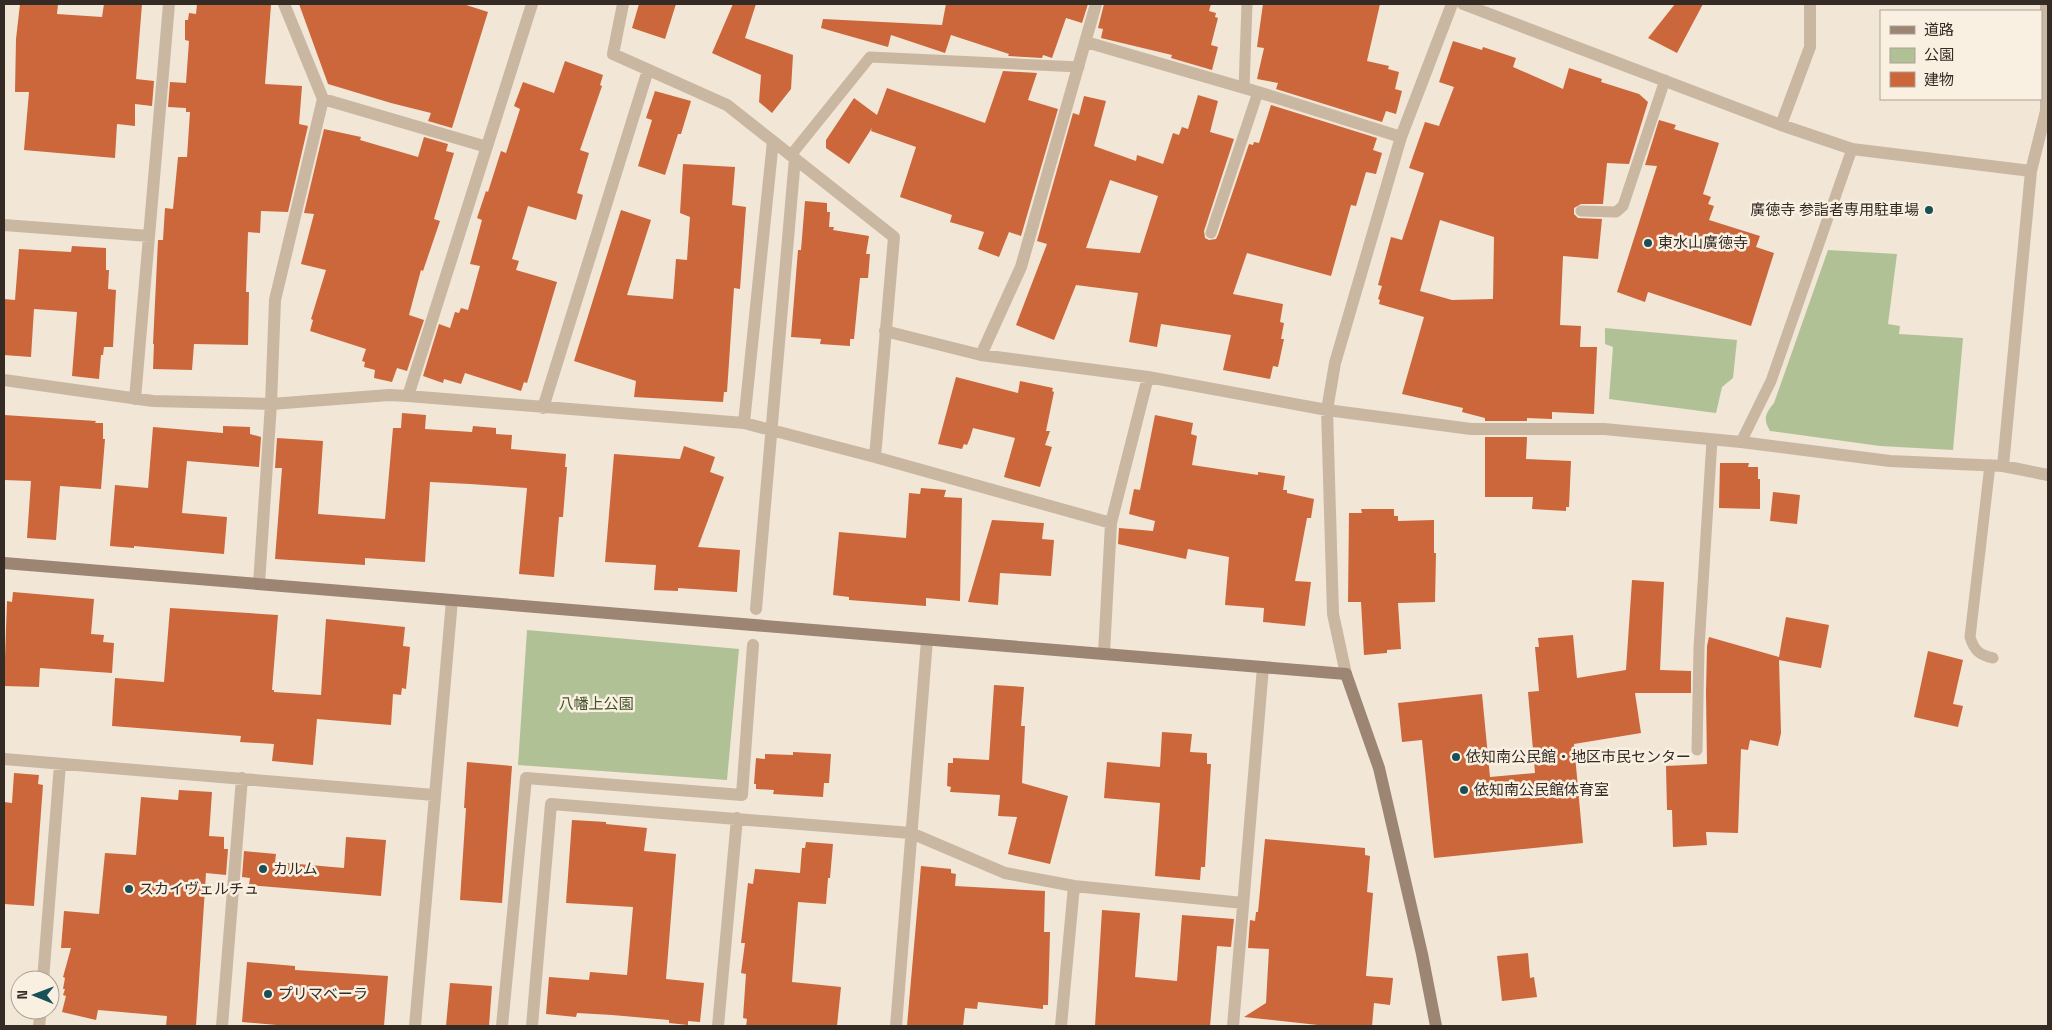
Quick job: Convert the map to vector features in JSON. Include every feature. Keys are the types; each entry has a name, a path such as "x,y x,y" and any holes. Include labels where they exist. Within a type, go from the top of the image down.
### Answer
{"street":[{"path":"136,399 169,4"},
{"path":"258,584 271,404 275,300 323,99 284,4"},
{"path":"408,396 532,4"},
{"path":"623,4 613,54 727,105 894,237 884,331 875,457"},
{"path":"981,355 1021,268 1096,4"},
{"path":"1436,1026 1422,954 1379,768 1346,674 1333,614 1327,410 1335,363 1401,137 1452,4"},
{"path":"1463,4 1781,125 1852,150 2031,171"},
{"path":"1781,125 1810,47 1810,4"},
{"path":"2003,466 2031,171 2047,111 2046,4"},
{"path":"1086,42 1258,92 1401,137"},
{"path":"543,408 648,70"},
{"path":"323,99 487,146"},
{"path":"744,423 772,141"},
{"path":"756,609 793,157"},
{"path":"4,225 149,236"},
{"path":"884,331 981,355 1148,377 1327,410 1470,430 1604,429 1742,442 1890,461 2003,466 2048,474"},
{"path":"1104,653 1111,523 1148,377"},
{"path":"4,380 136,399 271,404 389,395 744,423 875,457 1111,523"},
{"path":"4,563 1346,674"},
{"path":"414,1026 452,600"},
{"path":"896,1026 927,640"},
{"path":"502,1026 526,778 742,794 753,644"},
{"path":"1233,1026 1263,667"},
{"path":"4,759 434,794"},
{"path":"44,970 60,764"},
{"path":"222,1026 242,778"},
{"path":"532,1026 550,804 737,818 911,834 1004,873 1074,886 1244,903"},
{"path":"718,1026 737,818"},
{"path":"1061,1026 1074,886"}],"lane":[{"path":"1244,88 1247,4"},
{"path":"793,157 870,57 1079,67"},
{"path":"1581,211 1616,212 1623,206 1665,80"},
{"path":"1211,233 1258,92"},
{"path":"1742,442 1771,381 1852,150"},
{"path":"1697,750 1699,648 1712,440"},
{"path":"1990,465 1970,637 1972,647 1978,653 1993,658"}],"green space":[{"path":"1828,250 1897,254 1888,324 1900,326 1899,334 1963,338 1953,450 1880,446 1770,431 1766,423 1767,414 1774,403"},
{"path":"1605,328 1737,340 1733,378 1722,387 1716,413 1609,399 1613,347 1605,344"},
{"name":"八幡上公園","path":"527,630 739,649 727,780 518,765"}],"building":[{"path":"20,4 58,4 57,14 102,17 104,4 142,4 136,79 154,81 152,106 135,104 135,126 117,124 115,158 24,150 29,92 15,92 16,39"},
{"path":"197,4 271,5 265,84 302,86 299,124 308,126 288,212 261,211 260,233 248,232 246,292 249,292 248,345 194,344 192,370 153,369 158,240 163,240 165,208 173,209 178,157 187,157 190,112 186,112 186,108 168,107 170,82 186,83 189,41 185,40 185,20 188,20 189,13 196,14"},
{"path":"299,4 463,4 488,12 452,128 428,121 431,113 328,84"},
{"path":"639,4 676,4 665,39 632,28"},
{"path":"733,4 756,4 745,38 793,55 791,89 772,113 759,102 761,75 712,53"},
{"path":"946,4 1088,4 1082,23 1066,18 1052,58 1043,55 1042,58 1008,56 1009,54 951,35 945,53 891,35 888,47 821,28 823,19 942,25"},
{"path":"1104,4 1211,4 1209,11 1216,13 1215,17 1218,18 1211,45 1218,47 1212,70 1171,58 1172,55 1101,38 1103,29 1098,28"},
{"path":"1263,4 1380,4 1367,61 1389,66 1388,69 1399,72 1395,89 1402,91 1396,114 1386,111 1382,122 1276,89 1278,83 1257,79 1264,48 1257,47"},
{"path":"1675,4 1703,4 1677,53 1648,38"},
{"path":"1453,41 1482,50 1483,47 1516,58 1513,67 1563,89 1569,68 1602,79 1601,82 1639,94 1648,102 1629,164 1607,163 1603,204 1581,204 1574,208 1574,214 1578,218 1602,219 1598,259 1563,256 1560,325 1581,326 1580,347 1597,347 1594,414 1552,412 1552,419 1527,418 1527,421 1485,421 1485,418 1462,412 1463,408 1402,394 1424,317 1379,304 1380,300 1378,299 1382,286 1378,285 1391,237 1402,240 1424,173 1409,168 1425,122 1439,126 1454,87 1439,82","holes":["1440,220 1494,237 1493,299 1452,300 1420,291"]},
{"path":"565,61 603,75 600,85 602,86 580,150 589,153 577,193 583,195 576,220 528,206 512,259 519,261 516,270 557,282 527,383 524,382 521,391 465,373 461,384 444,379 443,383 423,376 439,324 450,328 455,312 459,313 461,308 468,310 480,266 470,264 482,220 477,218 486,191 488,192 501,151 506,153 520,109 514,106 523,82 554,93"},
{"path":"1003,71 1037,73 1028,100 1058,109 1021,236 1009,232 999,257 978,249 984,232 950,222 952,215 900,197 916,147 871,131 872,128 849,164 826,148 826,140 854,98 877,115 887,88 985,123"},
{"path":"655,91 691,101 681,134 678,134 665,175 638,166 652,120 646,118"},
{"path":"1198,95 1218,101 1210,132 1234,139 1204,231 1205,238 1209,240 1216,239 1218,235 1249,144 1259,143 1271,105 1377,138 1373,150 1382,153 1376,174 1366,172 1356,206 1351,205 1331,276 1247,253 1233,294 1283,304 1280,322 1284,323 1281,339 1284,339 1278,367 1273,366 1270,379 1223,370 1231,335 1161,324 1157,347 1129,342 1138,293 1076,285 1054,340 1016,325 1047,244 1037,241 1073,113 1079,115 1084,96 1106,101 1094,146 1136,161 1137,155 1163,164 1173,133 1179,135 1182,127 1188,129","holes":["1110,180 1158,196 1140,253 1086,248"]},
{"path":"1659,120 1676,125 1674,129 1719,143 1703,194 1711,197 1708,204 1714,206 1709,220 1760,236 1756,247 1774,253 1751,326 1648,292 1645,302 1617,292 1657,166 1645,165"},
{"path":"324,129 361,137 360,140 418,157 424,137 448,144 446,151 454,153 434,219 440,221 423,271 421,270 409,315 424,320 407,371 397,368 392,382 374,378 375,370 364,367 365,362 362,361 366,349 310,331 313,320 311,319 326,270 301,264 314,214 304,213"},
{"path":"683,164 735,167 732,205 746,207 740,289 734,288 727,392 724,392 723,402 634,397 636,381 574,361 621,210 651,220 627,295 673,299 676,259 687,260 690,217 680,213"},
{"path":"805,201 827,203 827,212 830,212 829,227 834,227 833,230 869,236 866,254 870,254 868,278 860,278 854,339 850,339 850,346 820,344 821,339 791,337 798,250 801,250"},
{"path":"72,246 106,248 106,270 109,270 108,289 116,290 113,347 104,347 103,355 101,355 99,379 72,376 77,312 34,309 31,357 4,355 4,299 15,300 19,249 71,252"},
{"path":"956,377 1018,393 1020,381 1053,388 1052,391 1054,392 1046,431 1050,431 1045,445 1052,447 1040,487 1004,477 1015,438 973,428 967,445 964,444 962,449 938,444"},
{"path":"402,413 426,415 425,429 472,432 473,426 496,428 496,434 512,435 511,449 566,454 565,467 567,467 563,517 559,517 554,577 519,574 527,488 470,484 430,482 425,562 365,558 365,565 275,559 282,468 275,468 277,438 323,441 318,514 385,519 393,428 401,428"},
{"path":"4,415 103,423 103,439 105,439 101,489 60,486 56,540 27,538 31,481 4,480"},
{"path":"1155,415 1193,423 1191,434 1197,436 1192,465 1258,475 1258,472 1285,476 1283,490 1287,490 1287,493 1314,499 1311,518 1307,518 1295,581 1311,582 1305,626 1263,622 1264,608 1225,605 1229,557 1188,549 1186,559 1118,544 1119,528 1153,531 1155,521 1129,514 1134,489 1140,490"},
{"path":"223,426 250,427 250,434 261,437 259,467 187,461 182,513 227,517 224,554 134,546 134,548 110,546 115,485 148,488 153,427 223,433"},
{"path":"1485,437 1527,437 1526,459 1571,461 1569,507 1566,507 1566,511 1532,509 1533,497 1485,497"},
{"path":"684,446 715,457 710,472 724,477 698,547 740,550 737,592 678,588 678,591 654,590 656,565 605,562 614,454 680,459"},
{"path":"1720,463 1749,463 1748,467 1758,467 1760,509 1719,508"},
{"path":"921,488 946,490 944,497 962,498 960,601 926,598 926,606 849,600 849,597 833,595 839,532 906,538 909,493 920,494"},
{"path":"1773,492 1800,495 1797,524 1770,521"},
{"path":"1361,509 1394,509 1394,516 1398,516 1398,521 1434,520 1434,553 1436,553 1435,602 1398,603 1401,649 1387,650 1387,653 1364,655 1361,602 1348,602 1349,513 1362,513"},
{"path":"992,520 1044,523 1042,539 1054,540 1051,576 1000,573 998,605 968,602"},
{"name":"依知南公民館・地区市民センター","path":"1632,580 1664,582 1660,670 1691,671 1691,693 1635,693 1641,733 1574,744 1583,843 1434,858 1422,740 1402,742 1398,703 1482,694 1490,777 1535,773 1528,692 1539,691 1535,647 1539,647 1538,638 1573,635 1577,678 1626,670"},
{"path":"13,592 94,599 91,634 104,635 103,642 114,643 112,673 40,668 39,687 4,686 7,601 12,602"},
{"path":"170,608 278,615 272,690 274,692 321,695 326,619 405,627 403,646 410,647 406,689 402,688 401,695 393,694 391,725 317,719 313,765 272,761 274,744 240,742 241,736 112,726 115,678 164,682"},
{"path":"1786,617 1829,625 1821,668 1779,660 1781,733 1778,746 1750,740 1748,750 1741,749 1738,833 1706,832 1707,845 1673,847 1672,810 1667,810 1666,766 1707,764 1706,693 1707,646 1709,637 1779,657"},
{"path":"1928,651 1963,660 1953,704 1963,706 1958,727 1914,717"},
{"path":"994,685 1024,687 1021,726 1025,726 1022,783 1068,796 1050,864 1008,854 1017,817 998,816 1000,795 950,792 951,787 947,786 948,763 953,763 953,758 989,760"},
{"path":"1162,732 1192,734 1190,752 1207,753 1207,764 1211,764 1205,867 1201,867 1200,880 1155,876 1160,803 1104,798 1107,762 1160,767"},
{"path":"793,752 831,754 829,783 824,783 823,797 773,794 774,790 756,789 756,784 754,784 756,758 765,759 765,754 793,755"},
{"path":"467,762 512,766 502,903 460,900"},
{"path":"14,773 39,775 38,784 43,785 34,906 4,904 4,802 12,803"},
{"path":"179,790 212,792 209,836 224,837 224,849 228,849 226,875 206,873 196,1026 166,1026 167,1016 98,1010 96,1020 62,1012 66,996 63,995 65,978 63,977 71,948 61,948 64,911 99,914 105,853 136,855 141,797 178,800"},
{"path":"572,820 606,822 606,824 647,828 644,851 676,854 666,979 704,983 700,1022 688,1021 688,1025 669,1023 669,1020 612,1015 577,1013 576,1017 546,1014 549,977 589,980 590,972 627,975 633,907 566,903"},
{"path":"346,837 386,840 381,896 249,885 250,878 242,877 244,851 276,854 275,862 344,868"},
{"path":"1265,839 1365,848 1365,855 1370,856 1367,892 1373,893 1366,976 1393,978 1390,1005 1374,1003 1372,1026 1327,1026 1244,1017 1266,1003 1269,949 1248,948 1250,920 1255,921 1256,912 1258,912"},
{"path":"806,842 833,844 830,878 828,878 826,904 798,902 792,982 841,987 837,1026 746,1026 747,1019 743,1018 746,974 741,973 745,943 741,943 748,883 753,884 755,869 800,873 802,848 805,848"},
{"path":"921,866 951,869 951,873 956,874 955,886 1045,891 1044,932 1050,932 1048,1005 1043,1005 1043,1009 978,1002 977,1009 965,1008 963,1026 907,1026"},
{"path":"1102,910 1140,913 1135,977 1177,981 1182,915 1234,919 1231,947 1217,946 1210,1026 1095,1026"},
{"path":"1528,953 1530,978 1534,977 1537,997 1502,1001 1497,956"},
{"path":"247,962 295,966 295,970 388,976 384,1026 288,1026 242,1022"},
{"path":"450,983 492,986 489,1026 446,1026"}],"place":[{"name":"廣徳寺 参詣者専用駐車場","path":"1929,210"},
{"name":"東水山廣徳寺","path":"1648,243"},
{"name":"依知南公民館・地区市民センター","path":"1456,757"},
{"name":"依知南公民館体育室","path":"1464,790"},
{"name":"カルム","path":"263,869"},
{"name":"スカイヴェルチュ","path":"129,889"},
{"name":"プリマベーラ","path":"268,994"}]}
